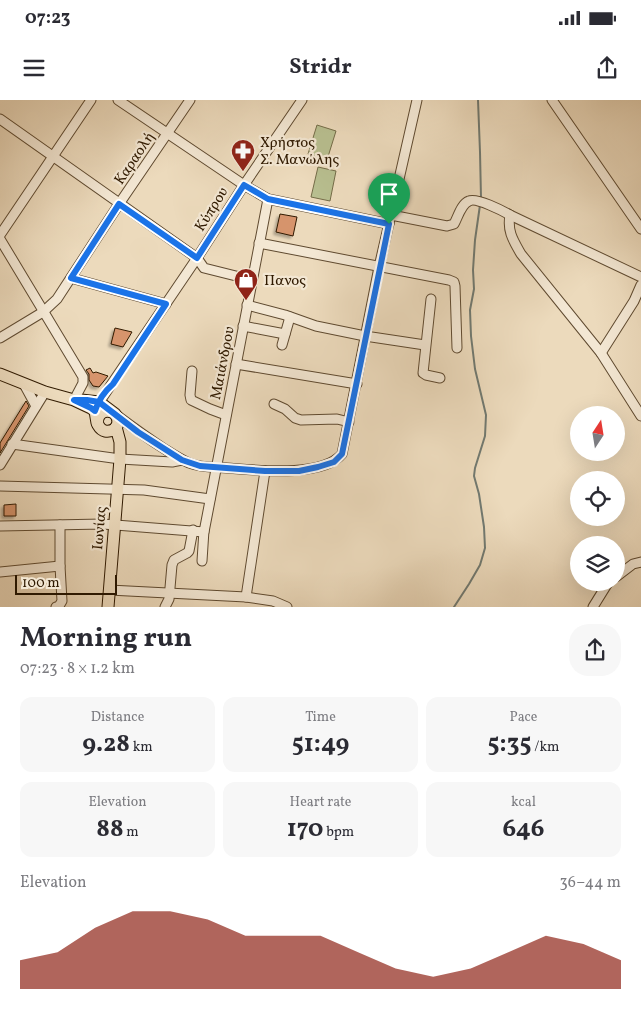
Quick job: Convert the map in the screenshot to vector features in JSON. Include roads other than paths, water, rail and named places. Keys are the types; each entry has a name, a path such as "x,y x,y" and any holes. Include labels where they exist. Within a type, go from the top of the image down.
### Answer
{"main road":[{"path":"0,374 45,392 74,400 87,400 105,409 106,411 101,413 98,418 99,426 111,438 120,456"},
{"name":"Κύπρου","path":"99,426 105,409"},
{"name":"Ιωνίας","path":"105,409 118,419 116,427 120,442 108,607"},
{"path":"99,426 109,432 116,427"}],"street":[{"path":"0,235 91,100"},
{"path":"118,100 244,185 268,199 390,219 447,226 454,224 467,201 472,200 497,208 641,277"},
{"name":"Καραολή","path":"0,338 44,312 57,299 190,100"},
{"name":"Κύπρου","path":"105,409 113,384 302,100"},
{"path":"105,409 182,460 200,466 265,471 299,471 334,462 342,454 379,267 417,100"},
{"path":"552,100 641,230"},
{"path":"0,118 197,258 204,268 252,280"},
{"name":"Μαιάνδρου","path":"202,561 204,531 268,199"},
{"path":"510,215 508,225 512,238 521,254 601,353 641,416"},
{"path":"0,239 83,377 83,383 74,400"},
{"path":"259,243 454,282 457,348"},
{"path":"71,278 166,304"},
{"path":"601,353 634,301 641,285"},
{"path":"431,299 423,372 426,375 440,378"},
{"path":"247,305 290,316 316,326 425,345"},
{"path":"282,345 290,316"},
{"path":"243,326 285,334"},
{"path":"236,364 357,384"},
{"path":"192,371 190,395 192,400 210,410 226,414"},
{"path":"24,384 36,406"},
{"path":"0,465 45,392"},
{"path":"274,404 301,420 337,419 349,422"},
{"path":"116,427 138,432"},
{"path":"12,444 172,462 182,460"},
{"path":"246,597 265,471"},
{"path":"0,486 118,488 210,500"},
{"path":"0,526 114,524 204,531"},
{"path":"56,607 60,606 62,601 60,525"},
{"path":"165,607 170,593 172,565 174,560 187,554 189,551 193,530"},
{"path":"625,570 633,564 641,562"},
{"path":"0,572 60,566"},
{"path":"109,590 246,597 273,601 285,606"},
{"path":"593,607 603,591"}],"waterway":[{"path":"478,100 481,198"},
{"path":"454,607 480,565 485,548 479,494 474,476 485,436 486,415 475,369 470,310 474,289 475,240 480,205"}],"place":[{"name":"Χρήστος Σ. Μανώλης","path":"243,172"},
{"name":"Πανος","path":"246,301"}]}
